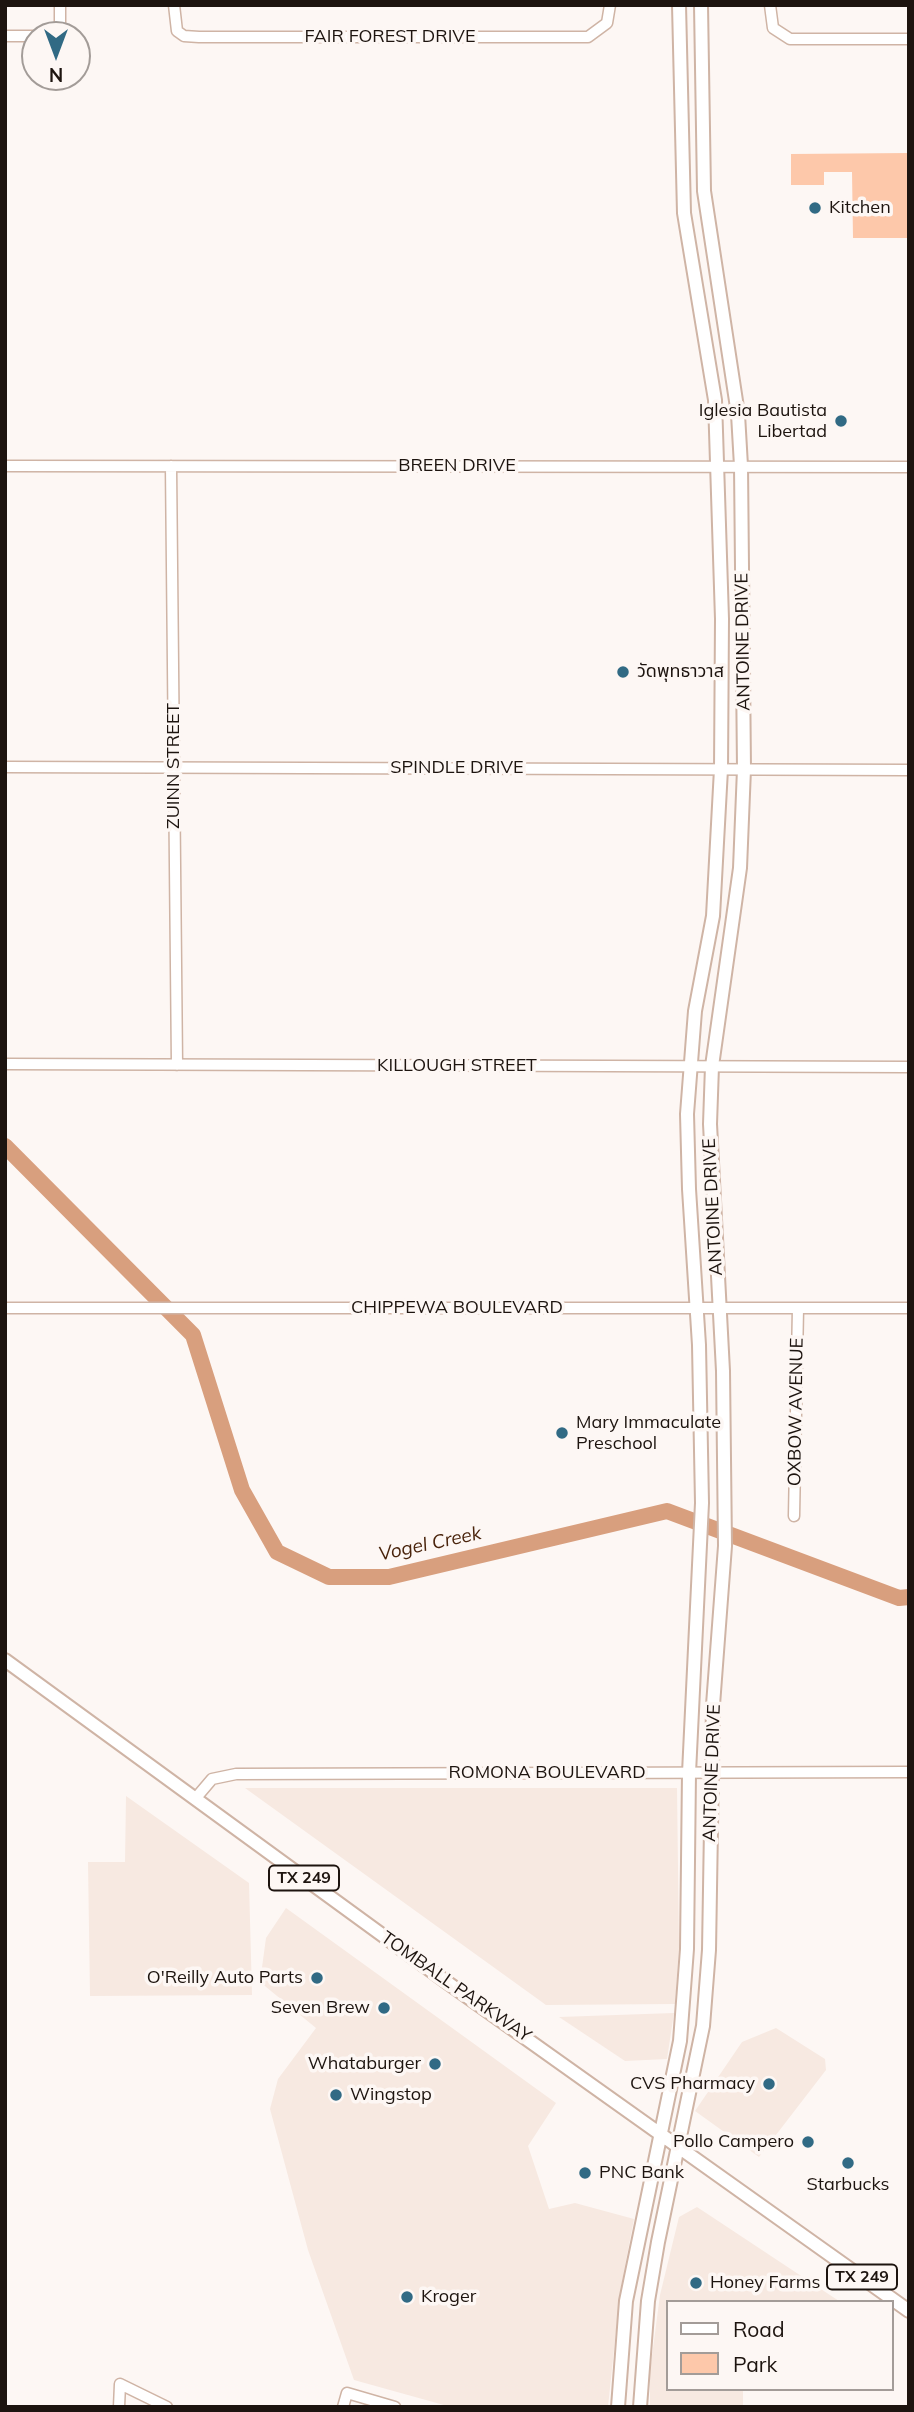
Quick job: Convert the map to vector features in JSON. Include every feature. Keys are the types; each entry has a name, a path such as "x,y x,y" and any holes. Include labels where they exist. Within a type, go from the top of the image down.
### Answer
{"main road":[{"name":"ANTOINE DRIVE","path":"618,2407 626,2301 659,2131 680,2041 687,1949 689,1773 702,1503 698,1307 689,1189 689,1066 713,916 721,769 722,619 715,400 684,214 679,5"},
{"name":"ANTOINE DRIVE","path":"640,2407 648,2301 703,2026 709,1950 711,1773 725,1546 719,1308 710,1173 712,1066 740,868 744,769 741,466 738,414 718,299 707,213 703,148 701,5"},
{"path":"697,303 718,299"},
{"path":"722,619 743,619"},
{"path":"713,916 734,919"},
{"path":"701,1439 723,1439"},
{"path":"696,1637 720,1639"},
{"name":"TOMBALL PARKWAY","path":"5,1660 448,1983 909,2311"},
{"path":"687,1949 709,1950"},
{"path":"626,2301 648,2301"}],"street":[{"name":"FAIR FOREST DRIVE","path":"174,5 177,31 184,36 588,37 607,23 610,5"},
{"path":"770,5 773,28 790,39 909,39"},
{"name":"BREEN DRIVE","path":"5,466 909,467"},
{"name":"ZUINN STREET","path":"171,466 177,1065"},
{"name":"SPINDLE DRIVE","path":"5,767 909,770"},
{"name":"KILLOUGH STREET","path":"5,1064 909,1067"},
{"name":"CHIPPEWA BOULEVARD","path":"5,1308 909,1308"},
{"name":"OXBOW AVENUE","path":"794,1516 797,1308"},
{"name":"ROMONA BOULEVARD","path":"195,1799 212,1779 236,1774 909,1772"},
{"path":"119,2407 120,2384 167,2407"},
{"path":"343,2407 347,2393 396,2407"}],"shaded area":[{"path":"245,1788 677,1788 679,1947 675,2004 546,2005"},
{"path":"126,1796 249,1883 252,1995 90,1996 88,1862 125,1862"},
{"path":"286,1908 556,2103 528,2146 549,2209 575,2203 634,2219 620,2292 608,2407 451,2407 354,2380 308,2250 270,2109 278,2079 316,2028 260,1982 266,1938"},
{"path":"674,2013 667,2059 625,2061 559,2017"},
{"path":"776,2028 825,2059 826,2070 759,2157 695,2111 742,2042"},
{"path":"697,2207 837,2300 666,2300 666,2391 743,2391 743,2407 650,2407 650,2371 660,2295 679,2217"}],"green space":[{"path":"909,153 909,238 853,238 852,172 824,172 824,185 791,185 791,154"}],"waterway":[{"name":"Vogel Creek","path":"5,1146 193,1335 242,1490 277,1552 329,1577 389,1577 667,1511 899,1598 909,1597"}],"place":[{"name":"Kitchen","path":"815,208"},
{"name":"Iglesia Bautista Libertad","path":"841,421"},
{"name":"วัดพุทธาวาส","path":"623,672"},
{"name":"Mary Immaculate Preschool","path":"562,1433"},
{"name":"O'Reilly Auto Parts","path":"317,1978"},
{"name":"Seven Brew","path":"384,2008"},
{"name":"Whataburger","path":"435,2064"},
{"name":"CVS Pharmacy","path":"769,2084"},
{"name":"Wingstop","path":"336,2095"},
{"name":"Pollo Campero","path":"808,2142"},
{"name":"Starbucks","path":"848,2163"},
{"name":"PNC Bank","path":"585,2173"},
{"name":"Honey Farms","path":"696,2283"},
{"name":"Kroger","path":"407,2297"}]}
